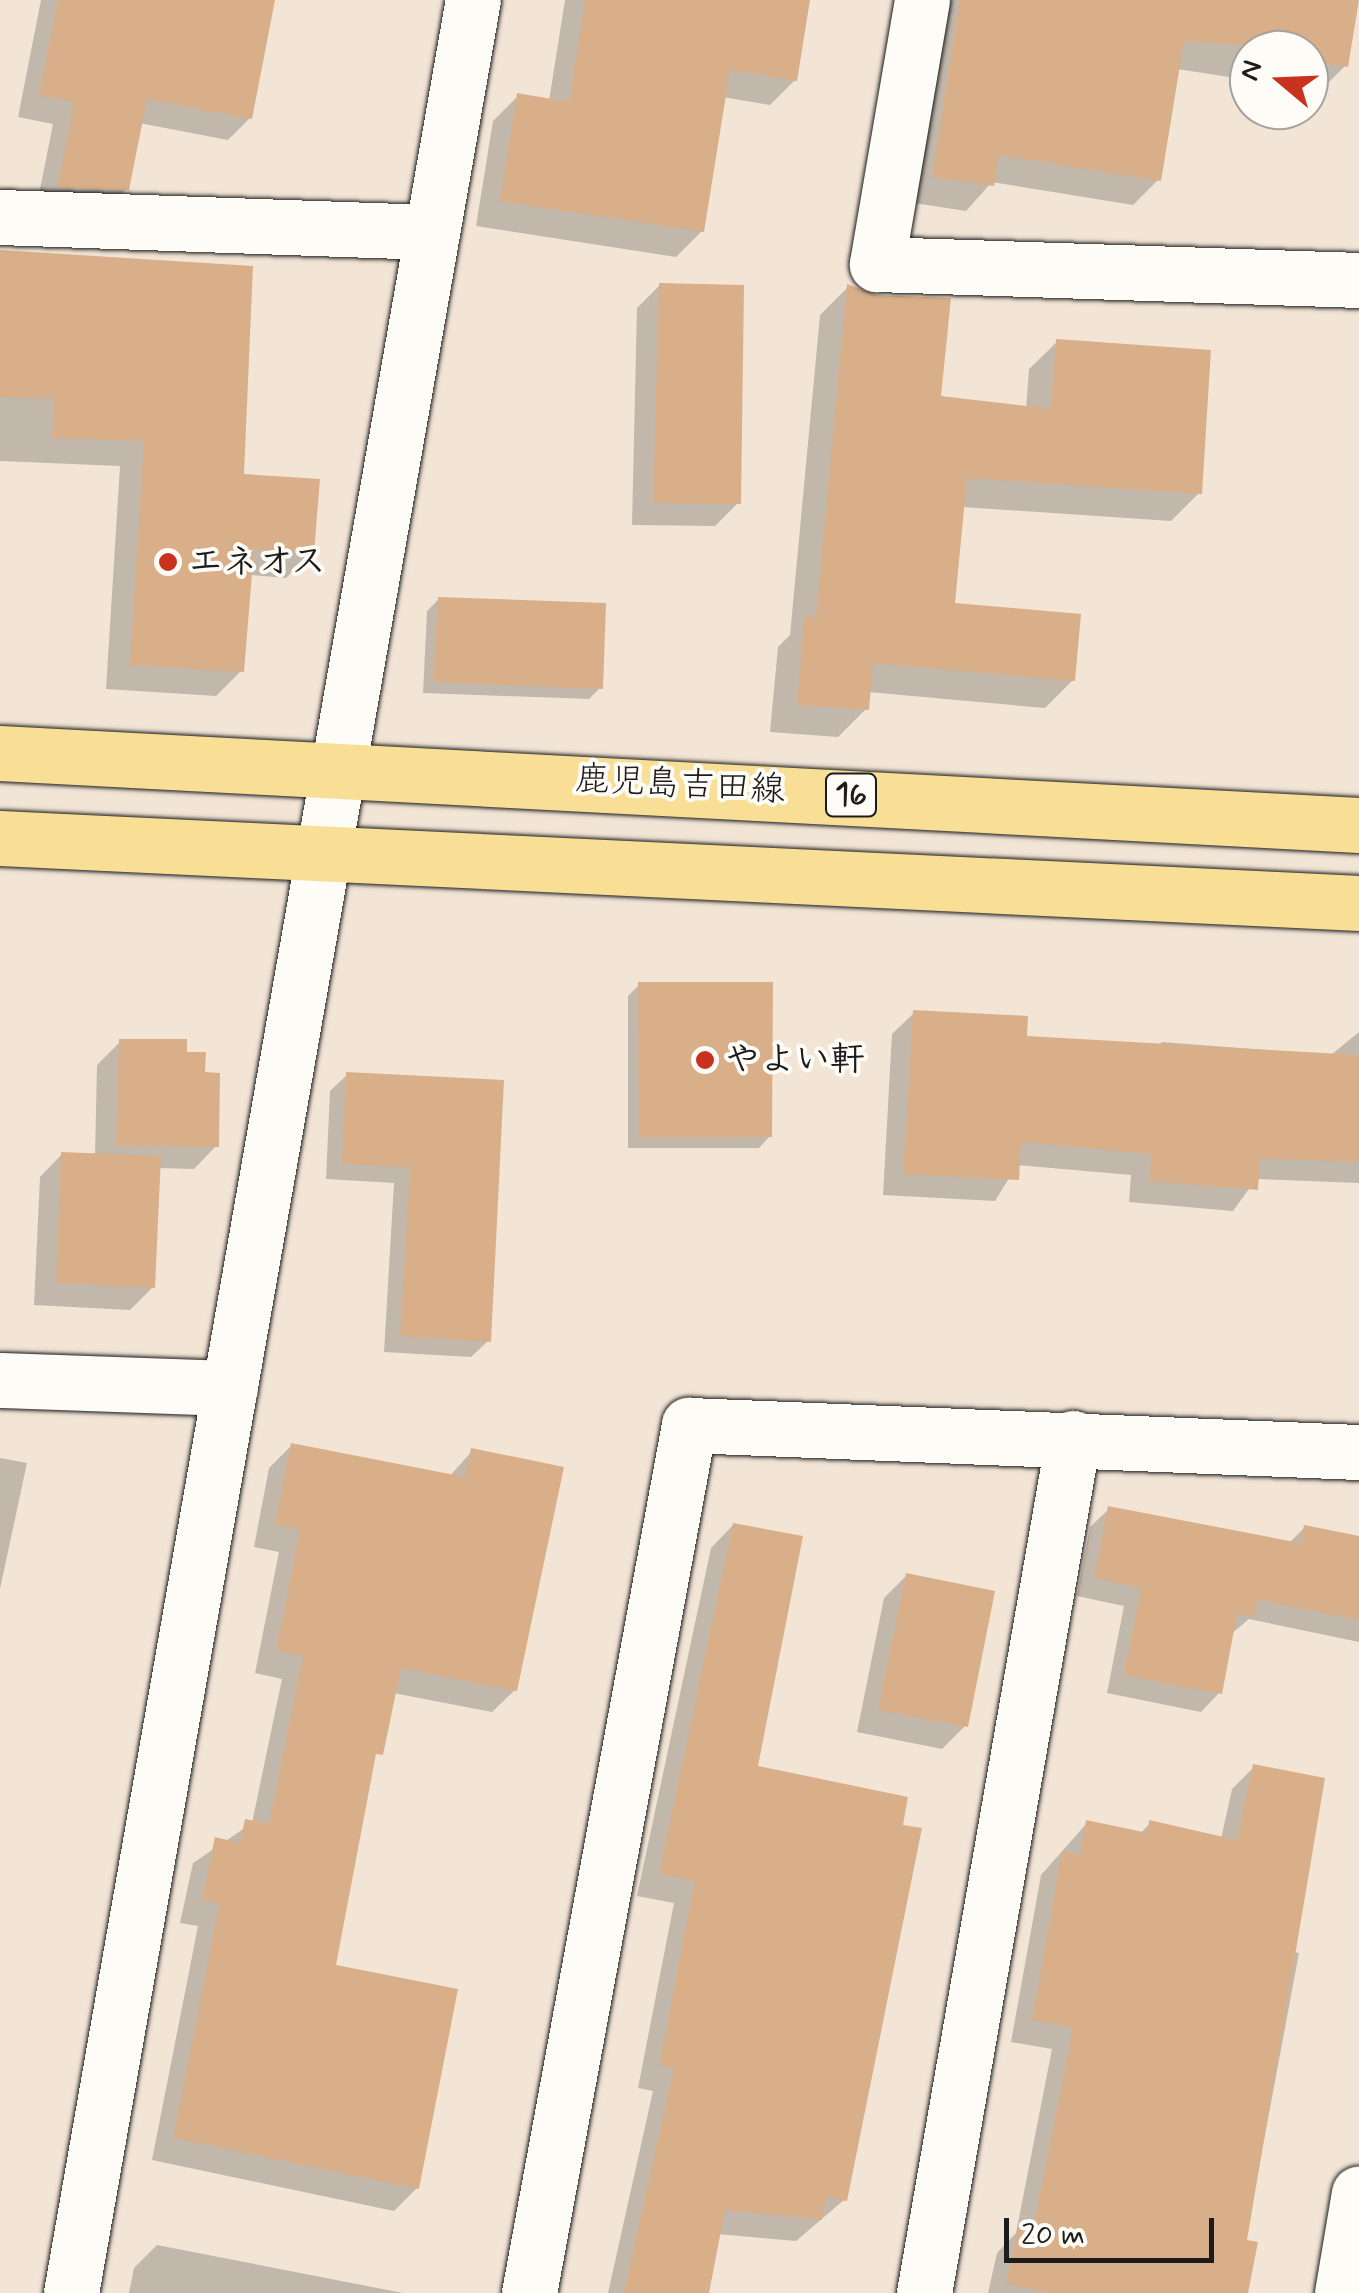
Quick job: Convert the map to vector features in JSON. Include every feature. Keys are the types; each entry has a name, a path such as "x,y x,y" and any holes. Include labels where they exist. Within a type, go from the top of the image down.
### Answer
{"main road":[{"name":"鹿児島吉田線","path":"0,753 343,765 1359,825"},
{"path":"0,838 1359,904"}],"street":[{"path":"71,2293 343,765 473,0"},
{"path":"922,0 877,264 1359,280"},
{"path":"0,218 432,232"},
{"path":"0,1380 230,1388"},
{"path":"528,2293 690,1425 1359,1452"},
{"path":"924,2293 1074,1438"},
{"path":"1342,2293 1359,2192"}],"building":[{"path":"58,0 275,0 252,119 147,99 129,190 57,188 74,102 39,96"},
{"path":"585,0 810,0 797,81 730,70 704,232 500,201 517,93 569,102"},
{"path":"960,0 1359,0 1348,67 1329,64 1329,30 1229,30 1229,44 1184,41 1161,181 998,155 994,186 932,177"},
{"path":"0,250 253,266 244,474 320,479 314,553 254,549 244,672 130,665 144,441 52,438 54,398 0,397"},
{"path":"659,283 744,285 741,504 653,503"},
{"path":"847,284 876,295 951,298 941,396 1051,409 1056,339 1211,350 1202,494 967,478 955,603 1081,614 1075,681 873,663 869,710 797,705 804,617 816,617"},
{"path":"438,597 606,603 603,689 433,682"},
{"name":"やよい軒","path":"638,982 773,982 772,1137 639,1138"},
{"path":"913,1010 1028,1016 1027,1036 1359,1055 1359,1162 1260,1158 1258,1190 1149,1181 1152,1154 1021,1142 1019,1180 903,1174"},
{"path":"119,1039 187,1039 187,1052 206,1052 205,1072 220,1073 219,1147 116,1146"},
{"path":"346,1072 504,1080 491,1342 400,1336 410,1167 342,1164"},
{"path":"61,1152 161,1156 155,1288 56,1283"},
{"path":"291,1443 465,1477 471,1448 564,1467 517,1691 401,1668 383,1755 376,1754 336,1965 458,1989 419,2189 173,2138 219,1904 202,1900 215,1837 240,1843 245,1819 269,1824 303,1656 276,1651 300,1530 275,1525"},
{"path":"1108,1506 1300,1543 1304,1525 1359,1536 1359,1620 1258,1600 1254,1617 1237,1614 1222,1694 1124,1675 1141,1588 1094,1578"},
{"path":"733,1523 803,1536 758,1766 908,1797 903,1825 922,1828 847,2201 826,2197 822,2220 725,2210 709,2293 624,2293 674,2068 659,2065 695,1881 659,1874"},
{"path":"906,1573 995,1591 968,1727 878,1710"},
{"path":"1253,1764 1325,1778 1247,2240 1258,2242 1248,2293 1049,2293 1006,2284 1018,2228 1033,2231 1073,2028 1032,2020 1062,1851 1080,1855 1086,1820 1148,1833 1149,1820 1237,1840"}],"place":[{"name":"エネオス","path":"168,562"},
{"name":"やよい軒","path":"705,1060"}]}
